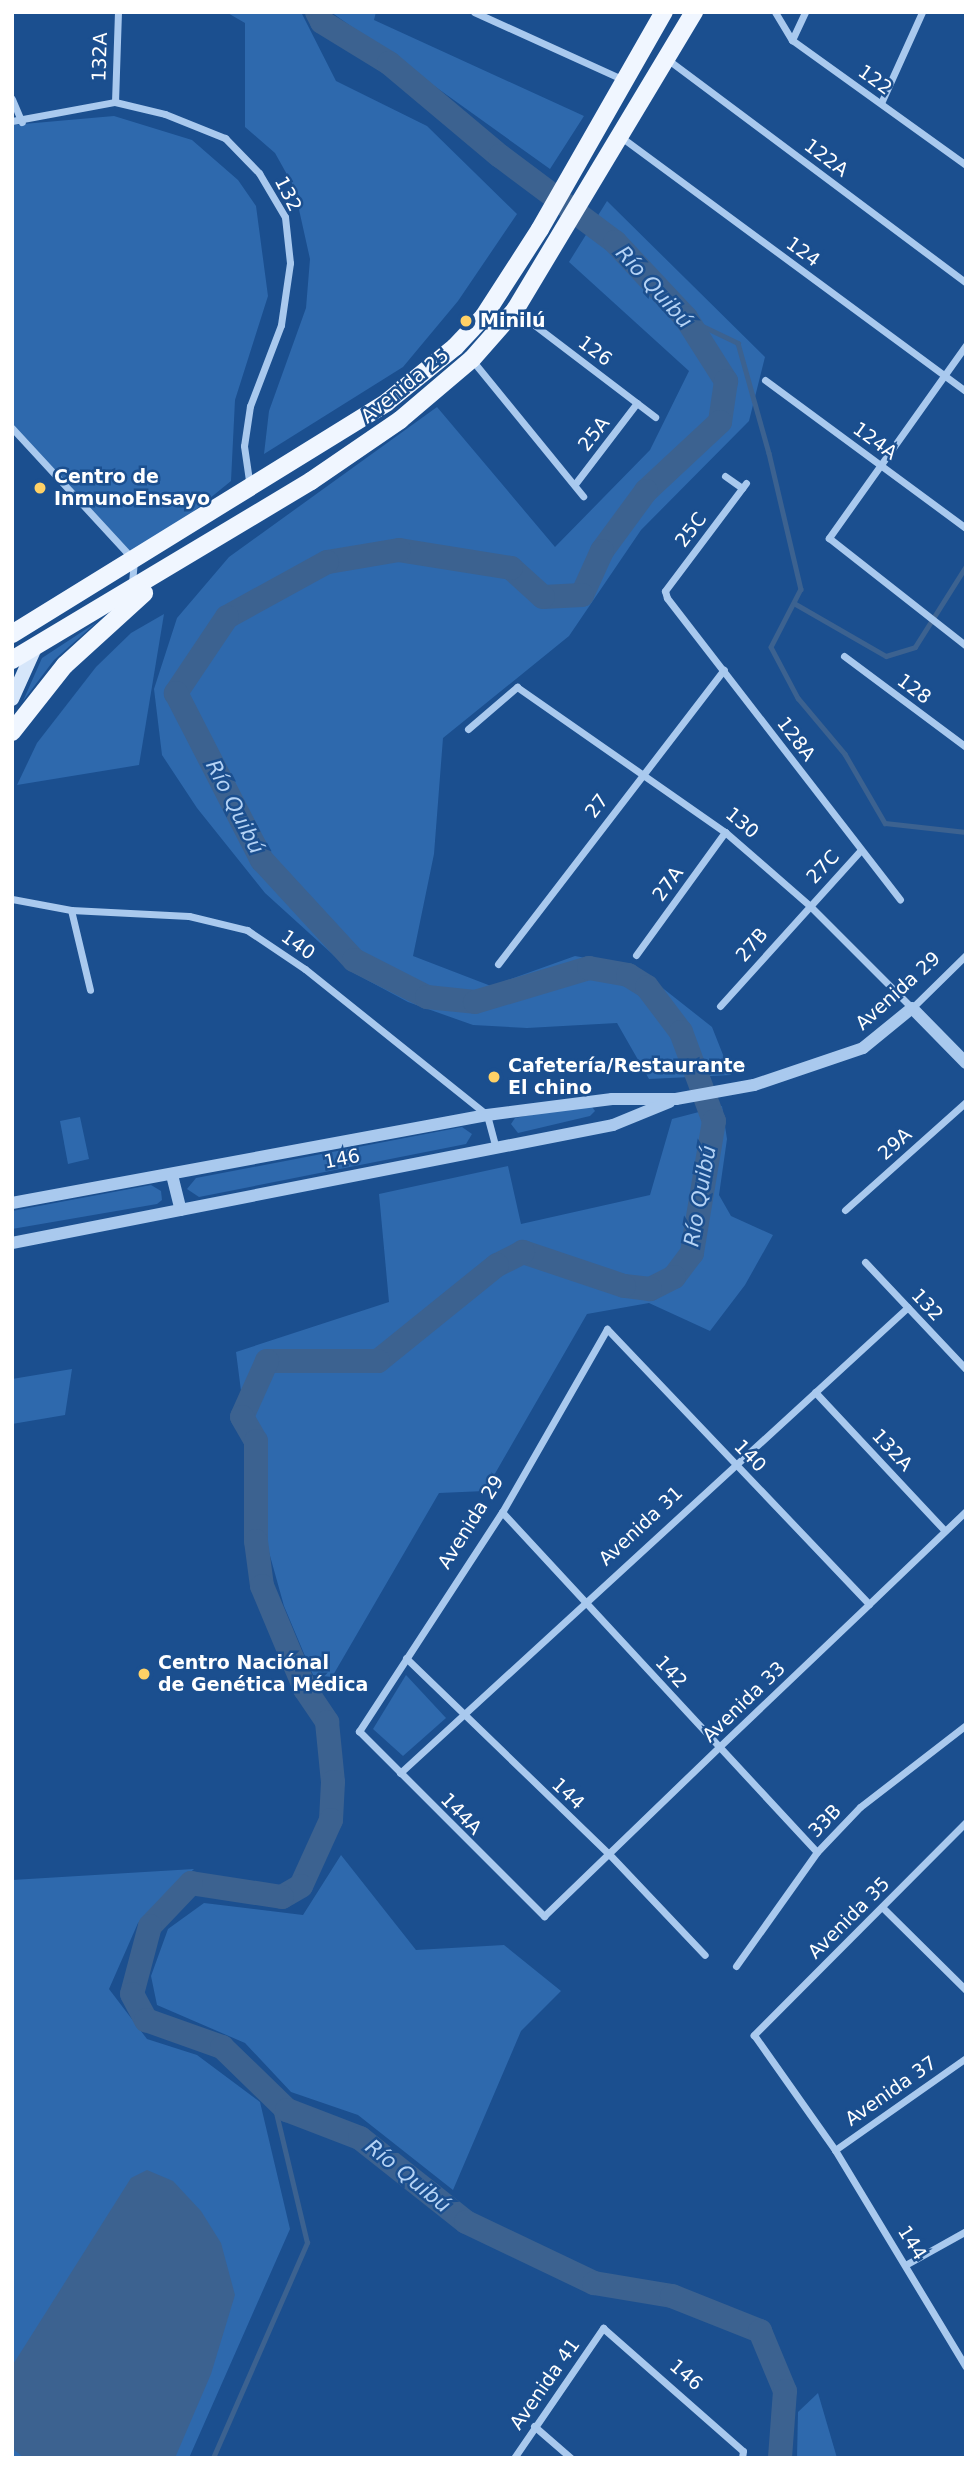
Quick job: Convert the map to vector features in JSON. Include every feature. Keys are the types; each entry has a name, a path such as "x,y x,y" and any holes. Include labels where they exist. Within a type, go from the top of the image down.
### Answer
{"main road":[{"name":"Avenida 25","path":"12,634 250,491 387,402 454,347 484,316 540,229 664,12"},
{"name":"Avenida 25","path":"12,660 219,537 400,420 472,359 515,310 595,182 694,12"},
{"path":"12,732 65,665 133,601 219,537"},
{"path":"12,699 35,648"}],"street":[{"name":"132A","path":"115,102 118,12"},
{"path":"474,12 624,80"},
{"name":"122","path":"775,12 792,40 966,164"},
{"path":"792,40 805,12"},
{"path":"881,103 922,12"},
{"name":"122A","path":"667,59 966,283"},
{"path":"12,99 22,122"},
{"name":"132","path":"12,121 22,122 115,102 165,114 225,138 259,173 285,217 290,262 281,325 250,406 244,446 250,491"},
{"name":"124","path":"621,138 966,391"},
{"name":"126","path":"515,310 655,416"},
{"path":"966,345 829,538 966,646"},
{"path":"472,359 583,496"},
{"name":"124A","path":"765,380 965,528"},
{"name":"25A","path":"575,484 638,403"},
{"path":"12,428 134,560 136,576 129,592"},
{"name":"25C","path":"667,598 665,591 744,485 725,476"},
{"name":"128A","path":"667,598 900,899"},
{"name":"128","path":"844,656 966,747"},
{"name":"27","path":"498,964 724,670"},
{"name":"130","path":"468,729 517,687 644,771 725,832 809,905 966,1063"},
{"name":"27A","path":"636,955 725,832"},
{"name":"27C","path":"809,905 861,850"},
{"name":"140","path":"12,899 71,910 189,916 247,930 305,969 487,1115"},
{"name":"27B","path":"720,1006 809,905"},
{"path":"71,910 90,990"},
{"name":"Avenida 29","path":"733,1088 800,1073 863,1048 912,1008 966,955"},
{"name":"146","path":"12,1203 487,1115 612,1099 676,1099 733,1088"},
{"name":"146","path":"12,1243 612,1125 676,1099"},
{"name":"29A","path":"845,1210 966,1102"},
{"path":"487,1115 496,1149"},
{"path":"172,1175 181,1210"},
{"name":"132","path":"865,1262 966,1369"},
{"name":"Avenida 31","path":"400,1773 908,1307"},
{"name":"140","path":"607,1329 869,1604"},
{"name":"Avenida 29","path":"359,1731 502,1513 607,1329"},
{"name":"132A","path":"815,1392 945,1531"},
{"name":"Avenida 33","path":"544,1916 966,1511"},
{"name":"142","path":"502,1513 817,1852"},
{"name":"144","path":"406,1658 463,1716 609,1854 705,1955"},
{"name":"33B","path":"736,1966 817,1852 860,1807 966,1725"},
{"name":"144A","path":"359,1731 544,1916"},
{"name":"Avenida 35","path":"754,2035 966,1822"},
{"path":"882,1907 966,1990"},
{"name":"144","path":"754,2035 835,2150 907,2264 966,2367"},
{"name":"Avenida 37","path":"835,2150 966,2058"},
{"path":"907,2264 966,2231"},
{"name":"146","path":"603,2328 743,2454"},
{"name":"Avenida 41","path":"514,2458 603,2328"},
{"path":"534,2426 571,2458"}],"shaded area":[{"path":"226,12 301,12 336,81 427,126 517,214 458,301 403,367 264,454 269,411 306,308 310,259 294,187 275,153 245,127 245,23"},
{"path":"331,12 376,12 374,20 584,116 550,169"},
{"path":"114,116 192,140 238,180 256,206 268,296 235,400 231,481 134,560 12,428 12,125"},
{"path":"607,201 765,357 749,421 641,530 569,636 443,738 434,854 413,956 491,986 575,956 636,967 712,1027 731,1075 649,1079 617,1023 527,1028 473,1025 408,1002 352,972 265,893 197,808 162,755 154,689 177,618 229,557 437,407 555,547 650,450 689,371 569,262"},
{"path":"164,614 139,765 17,785 37,743 96,667 131,633"},
{"path":"97,622 54,660 23,701 42,658"},
{"path":"590,1104 595,1111 590,1116 518,1133 511,1124 515,1118"},
{"path":"722,1106 727,1139 719,1195 731,1216 773,1235 745,1285 710,1331 649,1303 587,1314 485,1491 439,1493 332,1677 313,1675 284,1606 267,1545 249,1507 247,1450 233,1420 241,1391 236,1352 389,1302 379,1194 508,1166 521,1224 650,1195 672,1119"},
{"path":"80,1117 89,1159 68,1164 60,1121"},
{"path":"462,1127 472,1134 466,1144 199,1197 187,1189 196,1178"},
{"path":"151,1185 161,1191 162,1200 157,1204 12,1229 12,1211"},
{"path":"72,1369 65,1415 12,1424 12,1379"},
{"path":"406,1675 446,1718 403,1756 373,1729"},
{"path":"341,1855 416,1950 504,1945 561,1991 521,2031 453,2190 358,2115 291,2092 245,2043 157,2005 151,1976 168,1929 204,1903 303,1915"},
{"path":"194,1869 138,1923 109,1989 147,2039 197,2055 260,2102 290,2229 189,2458 12,2458 12,1880"},
{"path":"147,2170 173,2181 201,2211 221,2243 235,2295 211,2374 175,2458 24,2458 12,2448 12,2366 131,2178"},
{"path":"818,2393 837,2458 797,2458 798,2412"}],"waterway":[{"name":"Río Quibú","path":"317,12 322,22 389,63 500,156 615,242 686,318 726,381 720,422 646,491 602,551 582,595 543,597 511,568 399,550 327,562 227,617 176,693 262,860 354,960 427,997 475,1002 589,968 628,975 647,987 681,1032 714,1121 692,1253 674,1277 650,1289 624,1286 523,1252 497,1265 378,1361 267,1361 242,1417 256,1441 256,1541 262,1586 305,1689 327,1722 333,1782 331,1820 301,1886 282,1897 191,1883 150,1926 132,1994 146,2020 222,2047 287,2110 360,2138 466,2222 594,2283 672,2296 760,2331 785,2391 780,2458"},
{"path":"686,318 738,343 769,453 801,589 771,647 798,698 845,754 885,823 966,832"},
{"path":"794,603 886,656 915,647 966,566"},
{"path":"213,2458 307,2243 272,2096"}],"place":[{"name":"Minilú","path":"466,321"},
{"name":"Centro de InmunoEnsayo","path":"40,488"},
{"name":"Cafetería/Restaurante El chino","path":"494,1077"},
{"name":"Centro Naciónal de Genética Médica","path":"144,1674"}]}
